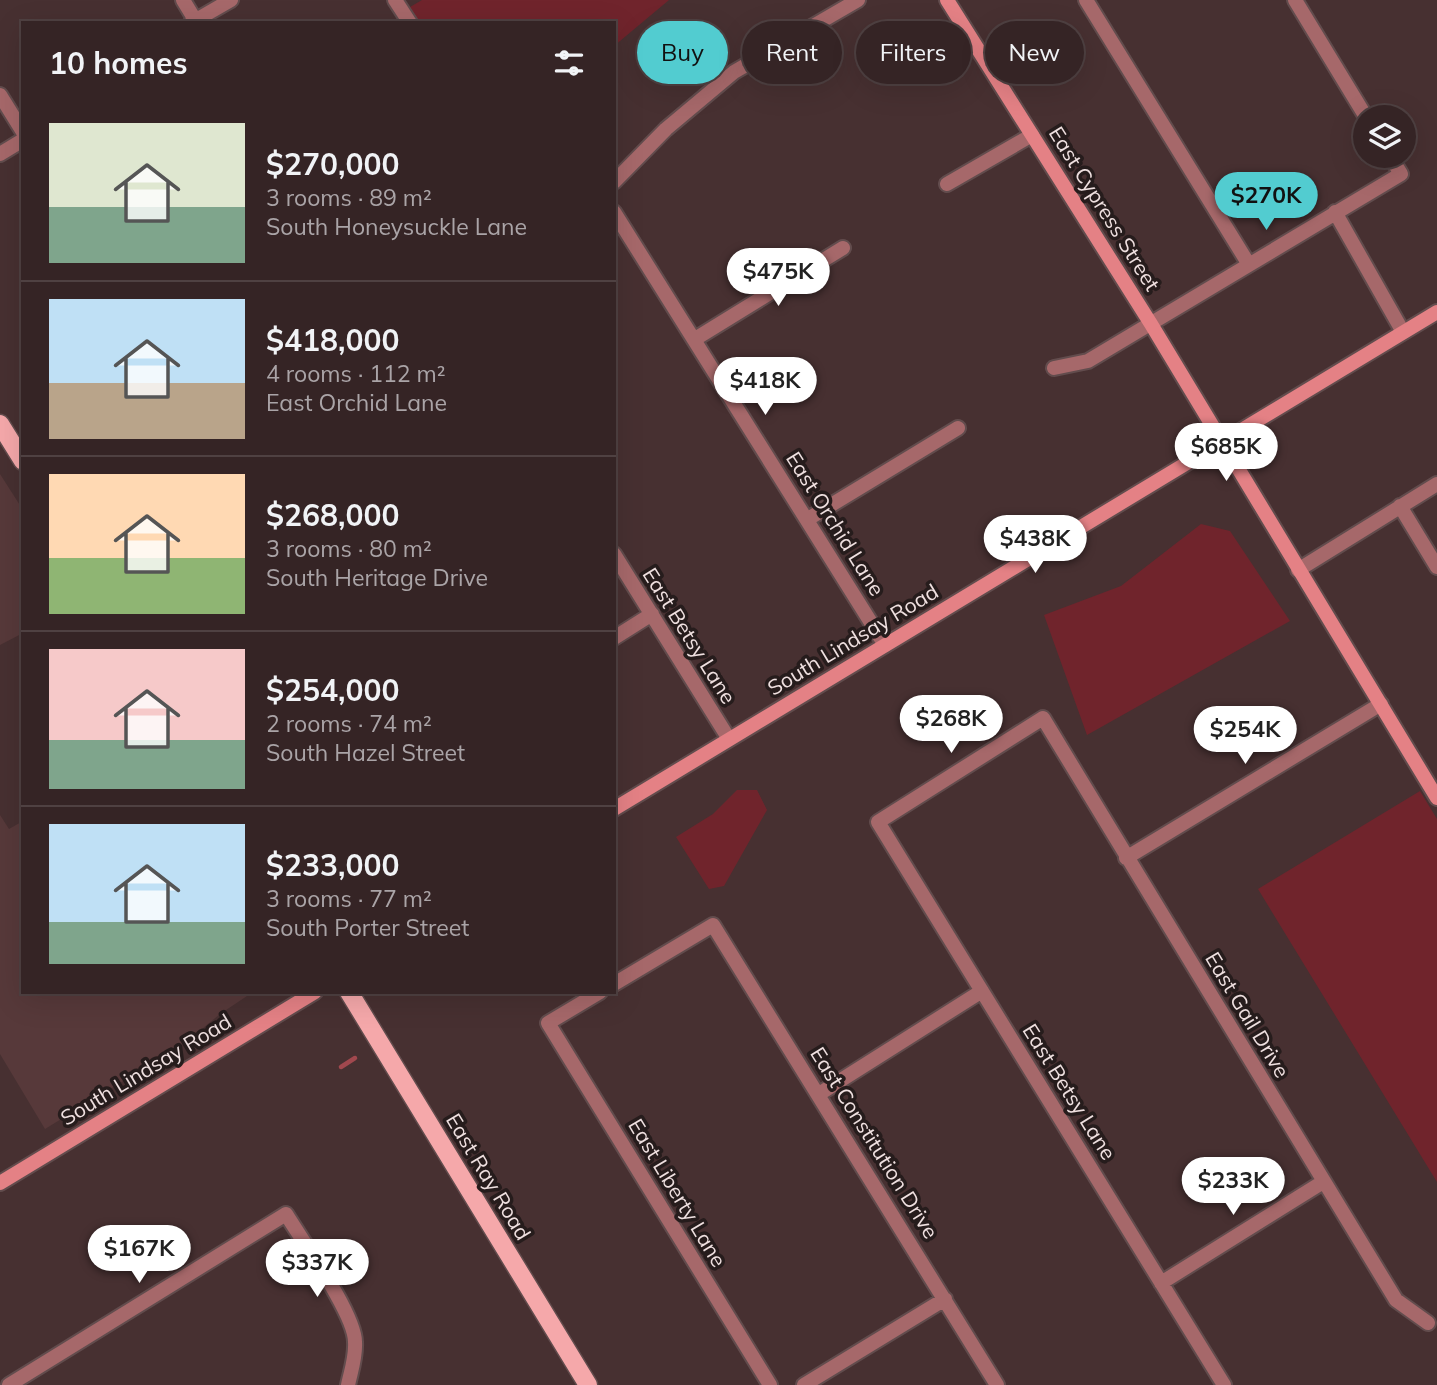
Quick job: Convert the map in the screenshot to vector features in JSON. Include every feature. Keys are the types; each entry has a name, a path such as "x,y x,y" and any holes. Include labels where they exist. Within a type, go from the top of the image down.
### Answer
{"main road":[{"name":"East Cypress Street","path":"947,0 1222,442"},
{"name":"South Lindsay Road","path":"616,808 1437,312"},
{"path":"0,424 21,458"},
{"path":"1222,442 1437,798"},
{"name":"South Lindsay Road","path":"0,1183 312,994"},
{"name":"East Ray Road","path":"350,994 588,1385"}],"street":[{"path":"183,0 194,21"},
{"path":"196,21 231,0"},
{"path":"395,0 409,21"},
{"path":"616,180 666,128 734,72 858,0"},
{"path":"1086,0 1248,263"},
{"path":"1295,0 1359,105"},
{"path":"0,95 21,129"},
{"path":"947,184 1032,135"},
{"path":"0,153 21,141"},
{"path":"1054,368 1088,361 1401,174 1397,168"},
{"path":"1335,212 1403,332"},
{"name":"East Orchid Lane","path":"616,215 885,645"},
{"path":"695,339 844,248"},
{"path":"808,519 958,428"},
{"path":"1298,570 1437,484"},
{"path":"1400,506 1437,567"},
{"name":"East Betsy Lane","path":"616,557 729,739"},
{"path":"616,637 652,614"},
{"path":"1126,858 1381,704"},
{"name":"East Gail Drive","path":"878,822 1043,718 1396,1300 1428,1323"},
{"name":"East Betsy Lane","path":"878,822 1224,1385"},
{"name":"East Constitution Drive","path":"616,983 713,925 997,1385"},
{"path":"819,1094 982,991"},
{"name":"East Liberty Lane","path":"597,994 548,1023 769,1385"},
{"path":"1161,1283 1323,1182"},
{"path":"9,1385 286,1214 350,1319 356,1340 348,1385"},
{"path":"804,1385 945,1299"}],"shaded area":[{"path":"422,0 669,0 644,21 637,21 637,27 616,44 616,21 419,21 410,7"},
{"path":"0,474 21,507 21,634 0,645"},
{"path":"1201,524 1230,531 1290,621 1087,735 1044,615 1121,586"},
{"path":"737,790 757,790 767,810 724,886 709,889 676,837 713,814"},
{"path":"1420,791 1437,819 1437,1182 1258,889"},
{"path":"0,815 9,829 21,822 21,994 250,994 185,1043 45,1129 0,1054"}],"waterway":[{"path":"341,1067 355,1058"}]}
